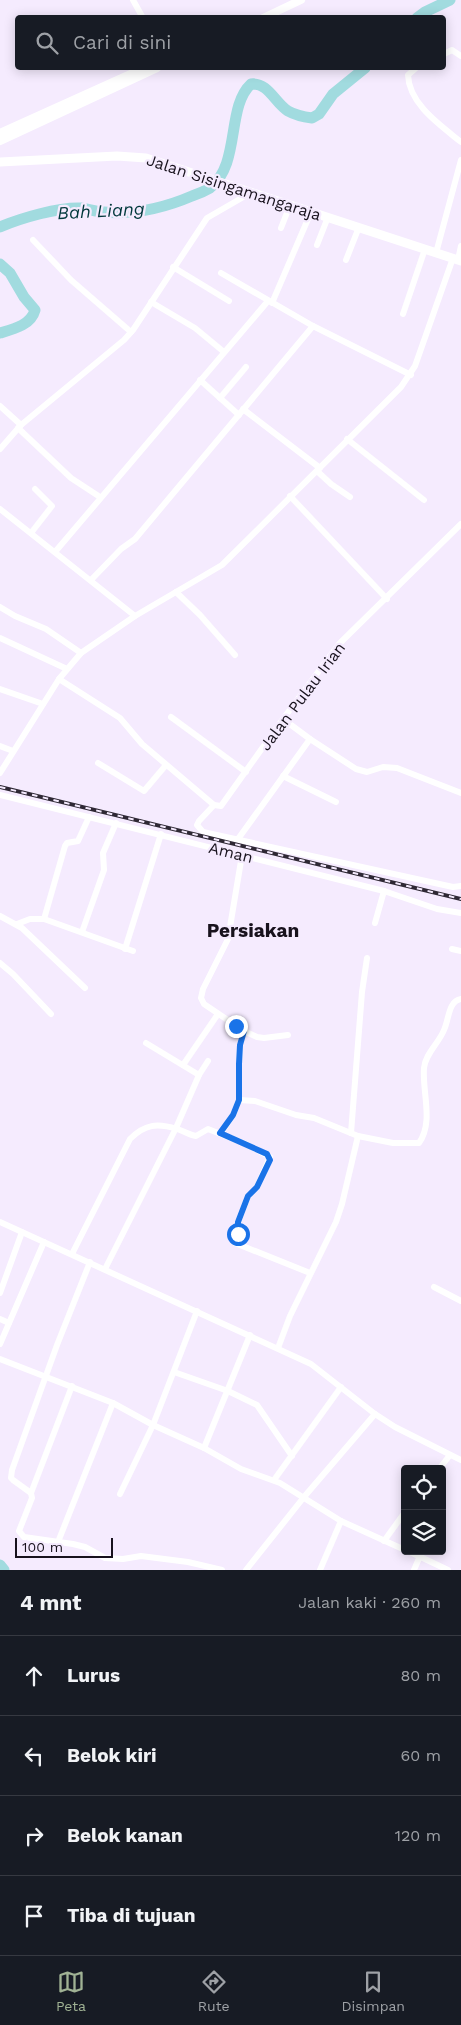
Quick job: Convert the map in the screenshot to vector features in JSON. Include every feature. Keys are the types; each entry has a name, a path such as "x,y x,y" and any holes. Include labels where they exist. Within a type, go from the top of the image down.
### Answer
{"highway":[{"name":"Jalan Sisingamangaraja","path":"0,162 117,156 146,158 457,260"}],"main road":[{"path":"262,15 293,0"},
{"path":"269,15 301,0"},
{"path":"0,133 140,70"},
{"path":"0,140 153,70"}],"street":[{"path":"133,0 141,15"},
{"path":"446,53 452,50 461,56"},
{"path":"414,70 408,75 409,86 419,105 461,142"},
{"path":"436,252 461,160"},
{"path":"0,449 20,426 124,340 207,218 252,192"},
{"path":"281,228 290,205"},
{"path":"54,552 224,352 270,302 311,212"},
{"path":"317,245 328,217"},
{"path":"346,260 359,227"},
{"path":"33,240 71,280 131,332"},
{"path":"0,773 42,704 59,679 81,653 135,616 222,565 347,439 401,388 411,375 461,246"},
{"path":"403,314 425,249"},
{"path":"173,267 229,301"},
{"path":"221,273 314,326 411,375"},
{"path":"151,302 195,328 224,352"},
{"path":"91,580 121,549 135,540 314,326"},
{"path":"220,398 246,367"},
{"path":"200,380 220,398 318,469 331,484 350,497"},
{"path":"0,406 71,478 100,497"},
{"path":"347,439 424,500"},
{"path":"31,533 52,506 35,489"},
{"path":"290,496 386,599"},
{"path":"0,509 135,616"},
{"name":"Jalan Pulau Irian","path":"238,839 203,832 199,829 198,821 214,805 221,806 224,804 283,719 340,644 461,524"},
{"path":"176,592 200,615 235,655"},
{"path":"0,607 15,616 46,629 81,653"},
{"path":"0,638 67,669"},
{"path":"59,679 120,718 142,744 214,805"},
{"path":"0,689 42,704"},
{"path":"171,717 246,772"},
{"path":"283,719 310,739 361,771 367,772 383,767 398,768 461,793"},
{"path":"310,739 238,839 460,887"},
{"path":"0,746 13,751"},
{"path":"98,763 144,791 166,765"},
{"path":"283,776 336,802"},
{"name":"Aman","path":"0,794 384,891 438,909 461,913"},
{"path":"44,919 65,846 67,843 79,840 89,817"},
{"path":"82,932 104,870 104,853 116,823"},
{"path":"125,949 161,834"},
{"path":"242,855 228,939 201,992 204,1004 244,1031 257,1037 288,1035"},
{"path":"375,923 384,891"},
{"path":"0,916 17,924 85,988"},
{"path":"17,924 30,919 44,919 133,952"},
{"path":"452,949 461,950"},
{"path":"351,1133 362,992 367,958"},
{"path":"0,963 51,1014"},
{"path":"239,1100 255,1101 296,1115 314,1118 358,1136 393,1143 419,1143 426,1128 425,1063 443,1034 451,1005 456,1000 461,999"},
{"path":"183,1065 218,1014"},
{"path":"220,1133 233,1115 239,1100 240,1045 244,1031"},
{"path":"146,1043 199,1075"},
{"path":"105,1269 176,1128 199,1075 208,1061"},
{"path":"72,1254 130,1139 140,1129 152,1125 176,1128 196,1136 206,1129 220,1133 270,1157 257,1187 248,1196 238,1222 239,1231 235,1243 310,1273"},
{"path":"278,1348 310,1273 336,1222 358,1136"},
{"path":"0,1222 311,1364 375,1414 395,1427 461,1460"},
{"path":"0,1293 22,1232"},
{"path":"0,1344 44,1242"},
{"path":"31,1493 11,1478 12,1470 57,1345 90,1262"},
{"path":"434,1286 461,1301"},
{"path":"120,1494 153,1425 196,1311"},
{"path":"0,1319 9,1323"},
{"path":"204,1448 250,1335"},
{"path":"0,1359 112,1403 153,1425 204,1448 247,1472 274,1480 341,1521 401,1549"},
{"path":"174,1372 228,1391 256,1405 292,1456"},
{"path":"72,1386 31,1493 32,1502 19,1531 20,1534 24,1537 85,1547 105,1558 123,1559 141,1556 188,1562 222,1570"},
{"path":"274,1480 341,1387"},
{"path":"58,1542 112,1403"},
{"path":"246,1570 304,1497 375,1414"},
{"path":"442,1465 450,1455"},
{"path":"384,1541 401,1518"},
{"path":"320,1570 341,1521"},
{"path":"414,1570 420,1556 448,1570"}],"waterway":[{"name":"Bah Liang","path":"421,15 450,0"},
{"name":"Bah Liang","path":"0,227 18,220 62,209 81,208 98,212 116,213 149,210 171,204 201,192 210,188 220,178 230,151 238,107 243,94 251,84 262,86 288,111 312,118 319,114 333,94 363,70"},
{"name":"Bah Liang","path":"0,264 10,273 24,297 35,310 26,323 0,333"},
{"name":"Bah Liang","path":"0,1565 4,1570"}],"railway":[{"path":"0,787 461,899"}],"district":[{"name":"Persiakan","path":"253,930"}],"route":[{"path":"236,1026 244,1031 240,1045 239,1100 229,1122 220,1133 270,1157 257,1187 248,1196 238,1222 238,1234"}]}
